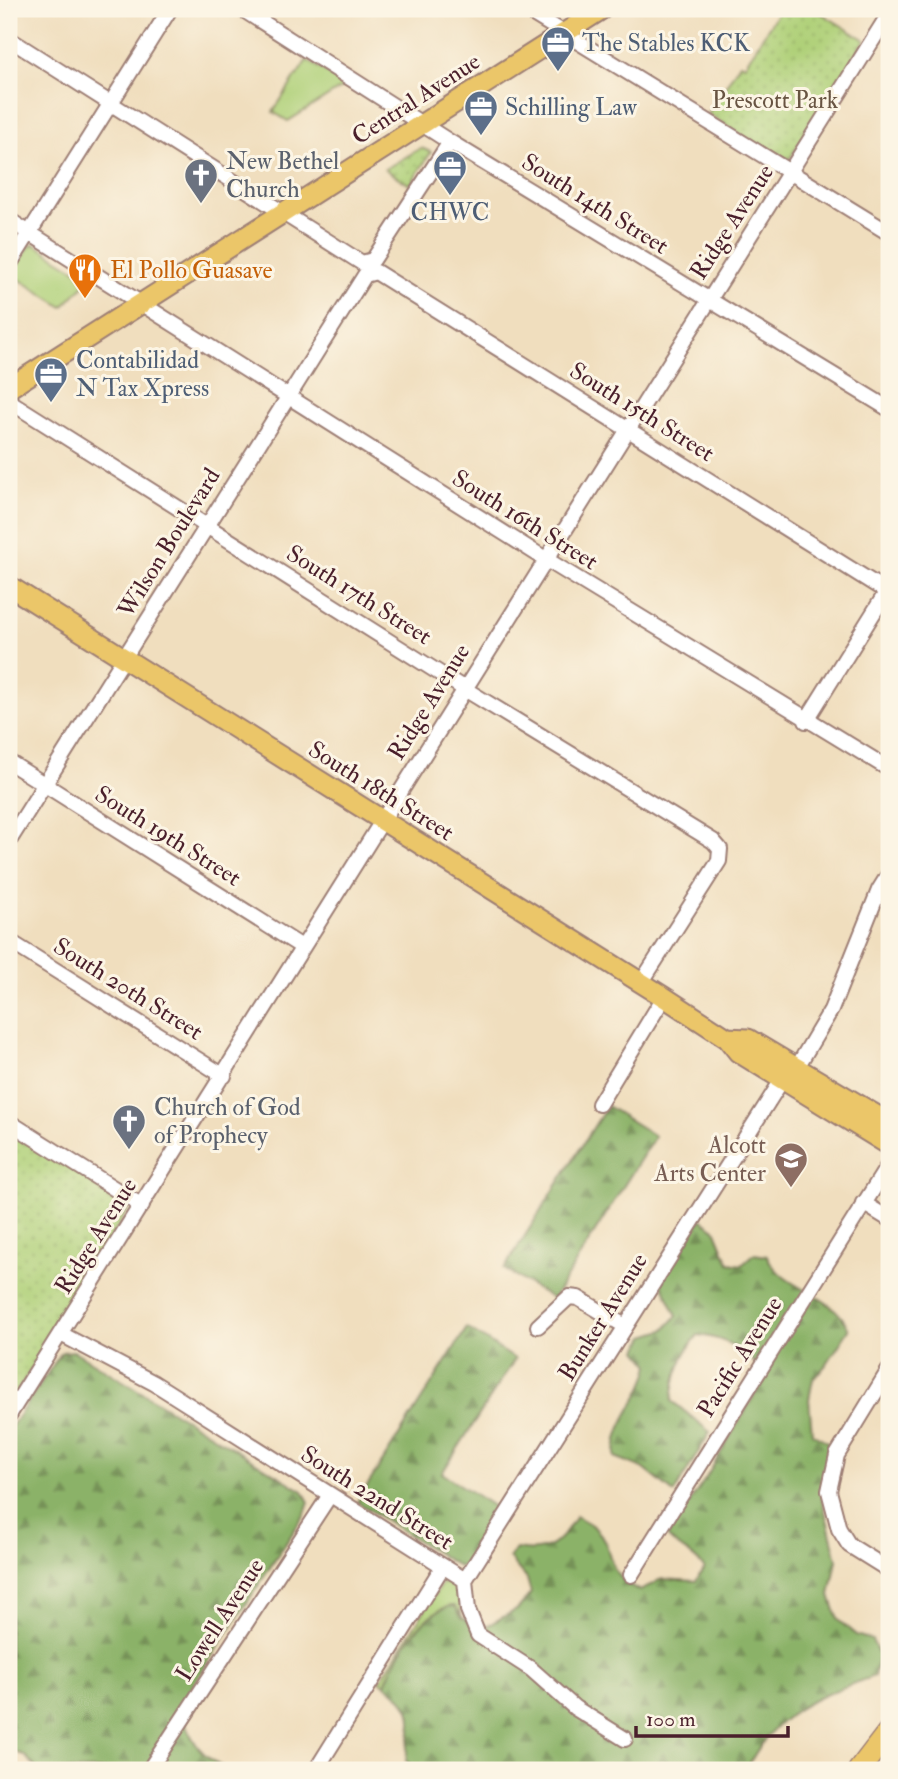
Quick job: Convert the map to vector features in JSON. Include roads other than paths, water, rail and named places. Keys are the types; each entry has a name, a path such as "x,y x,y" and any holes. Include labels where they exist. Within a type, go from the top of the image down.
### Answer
{"highway":[{"path":"859,1770 889,1731"}],"main road":[{"name":"Central Avenue","path":"9,388 602,9"},
{"name":"South 18th Street","path":"9,586 727,1038 748,1039 789,1073 889,1145"},
{"name":"South 18th Street","path":"789,1073 889,1122"}],"street":[{"path":"9,265 170,9"},
{"name":"South 14th Street","path":"243,9 420,124 889,410"},
{"path":"528,10 889,233"},
{"name":"Ridge Avenue","path":"9,1415 224,1076 463,688 547,560 889,14"},
{"name":"South 15th Street","path":"9,39 369,268 889,591"},
{"name":"Wilson Boulevard","path":"9,841 373,260 450,142"},
{"name":"South 16th Street","path":"9,220 287,398 806,721 889,769"},
{"name":"South 17th Street","path":"9,401 463,688 713,841 720,849 719,861 641,983"},
{"path":"806,721 889,591"},
{"name":"South 19th Street","path":"9,762 302,947"},
{"name":"Bunker Avenue","path":"465,1580 625,1326 831,1010 879,890 889,874"},
{"name":"South 20th Street","path":"9,941 224,1076"},
{"path":"599,1104 664,998"},
{"path":"9,1122 142,1206"},
{"name":"Pacific Avenue","path":"631,1575 889,1164"},
{"path":"863,1203 889,1219"},
{"path":"538,1326 569,1297 578,1298 625,1326"},
{"name":"South 22nd Street","path":"61,1334 154,1383 465,1580 468,1610 478,1635 531,1669 575,1708 625,1739"},
{"path":"889,1370 836,1455 829,1491 839,1529 849,1545 889,1570"},
{"name":"Lowell Avenue","path":"149,1770 330,1495"},
{"path":"316,1770 443,1566"}],"place":[{"name":"The Stables KCK","path":"558,73"},
{"name":"Schilling Law","path":"481,137"},
{"name":"CHWC","path":"450,197"},
{"name":"New Bethel Church","path":"201,205"},
{"name":"El Pollo Guasave","path":"85,300"},
{"name":"Contabilidad N Tax Xpress","path":"51,404"},
{"name":"Church of God of Prophecy","path":"129,1151"},
{"name":"Alcott Arts Center","path":"791,1189"}],"park label":[{"name":"Prescott Park","path":"775,100"}]}
